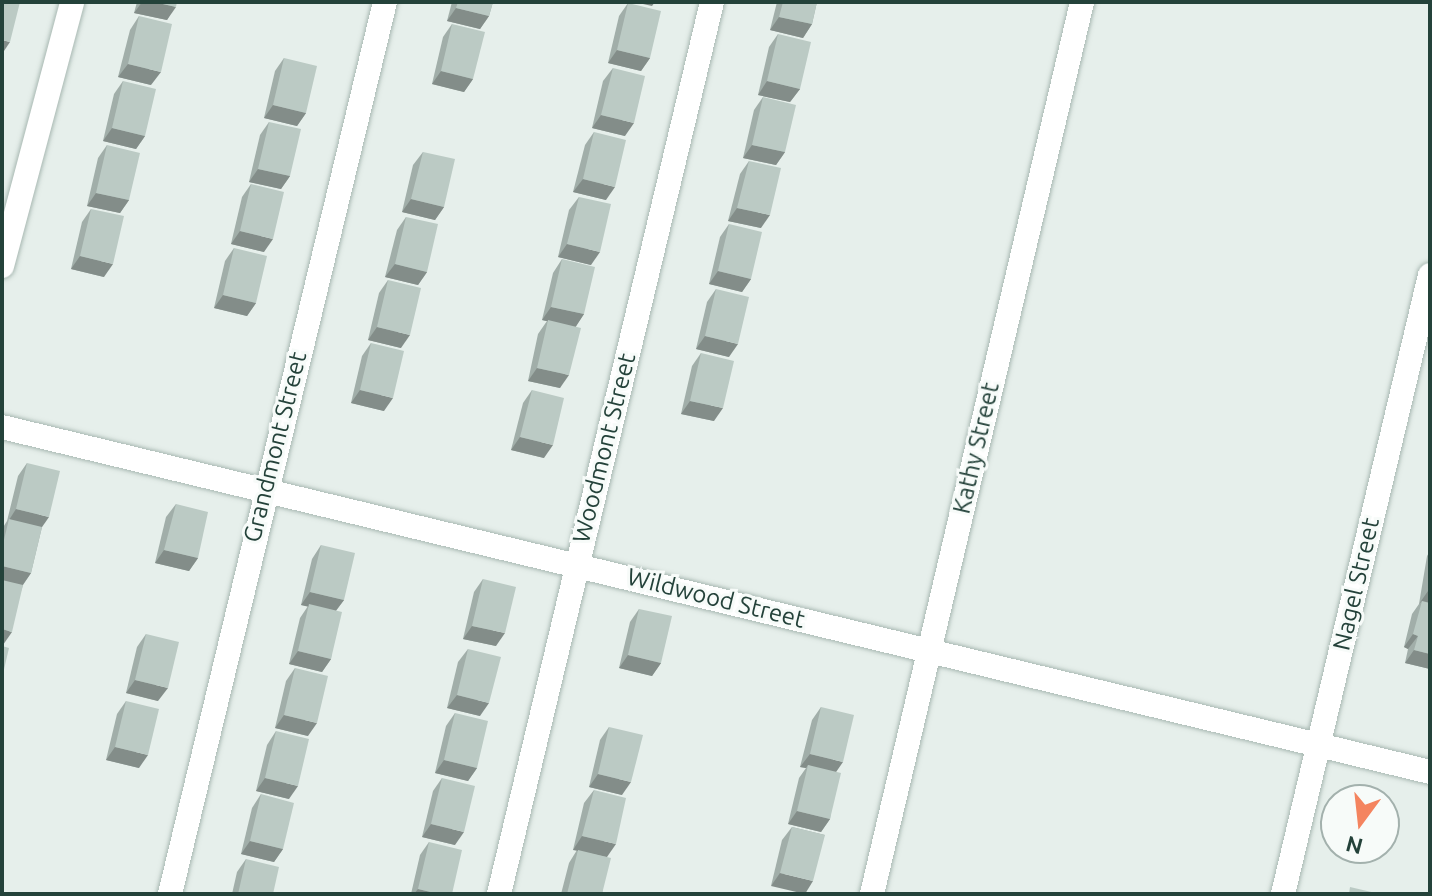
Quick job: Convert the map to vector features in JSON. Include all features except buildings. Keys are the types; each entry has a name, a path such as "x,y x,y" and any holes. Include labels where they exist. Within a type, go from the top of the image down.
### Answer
{"street":[{"path":"2,266 72,2"},
{"name":"Grandmont Street","path":"170,894 264,491 385,2"},
{"name":"Woodmont Street","path":"499,894 712,2"},
{"name":"Kathy Street","path":"872,894 1082,2"},
{"name":"Nagel Street","path":"1283,894 1430,275"},
{"name":"Wildwood Street","path":"2,427 576,563 1430,772"}]}
